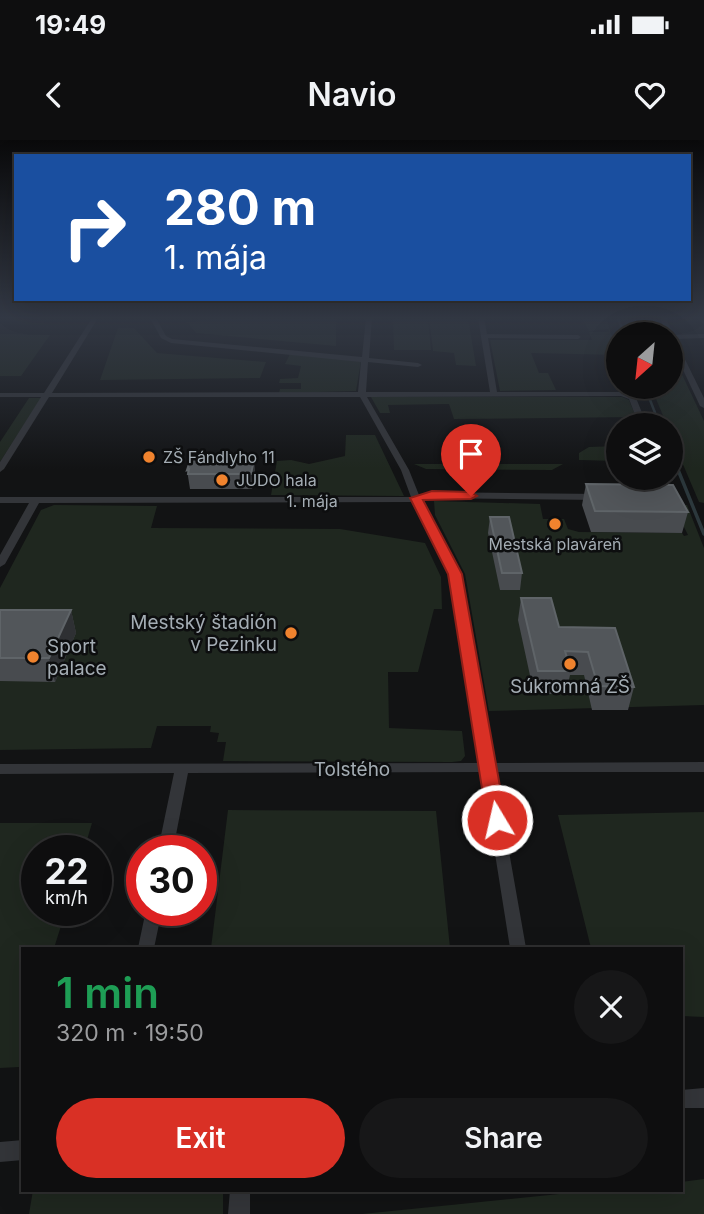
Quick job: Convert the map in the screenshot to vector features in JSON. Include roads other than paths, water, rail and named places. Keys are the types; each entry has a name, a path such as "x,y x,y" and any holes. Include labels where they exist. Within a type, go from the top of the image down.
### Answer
{"street":[{"path":"0,469 64,368"},
{"path":"366,368 362,394 405,470 416,498 455,574 518,947"},
{"path":"490,368 494,394"},
{"path":"686,368 704,406"},
{"path":"0,395 628,395 638,413"},
{"name":"1. mája","path":"0,500 313,501 416,498 432,495 612,497"},
{"path":"0,564 34,500"},
{"name":"Tolstého","path":"0,769 704,767"},
{"path":"169,835 182,770"},
{"path":"146,947 151,926"},
{"path":"683,1099 704,1098"},
{"path":"0,1152 21,1150"},
{"path":"239,1214 240,1192"}],"waterway":[{"path":"650,399 655,413"},
{"path":"683,482 704,534"}],"place":[{"name":"ZŠ Fándlyho 11","path":"149,457"},
{"name":"JUDO hala","path":"222,480"},
{"name":"Mestská plaváreň","path":"555,524"},
{"name":"Mestský štadión v Pezinku","path":"291,633"},
{"name":"Sport palace","path":"33,657"},
{"name":"Súkromná ZŠ","path":"570,664"}]}
